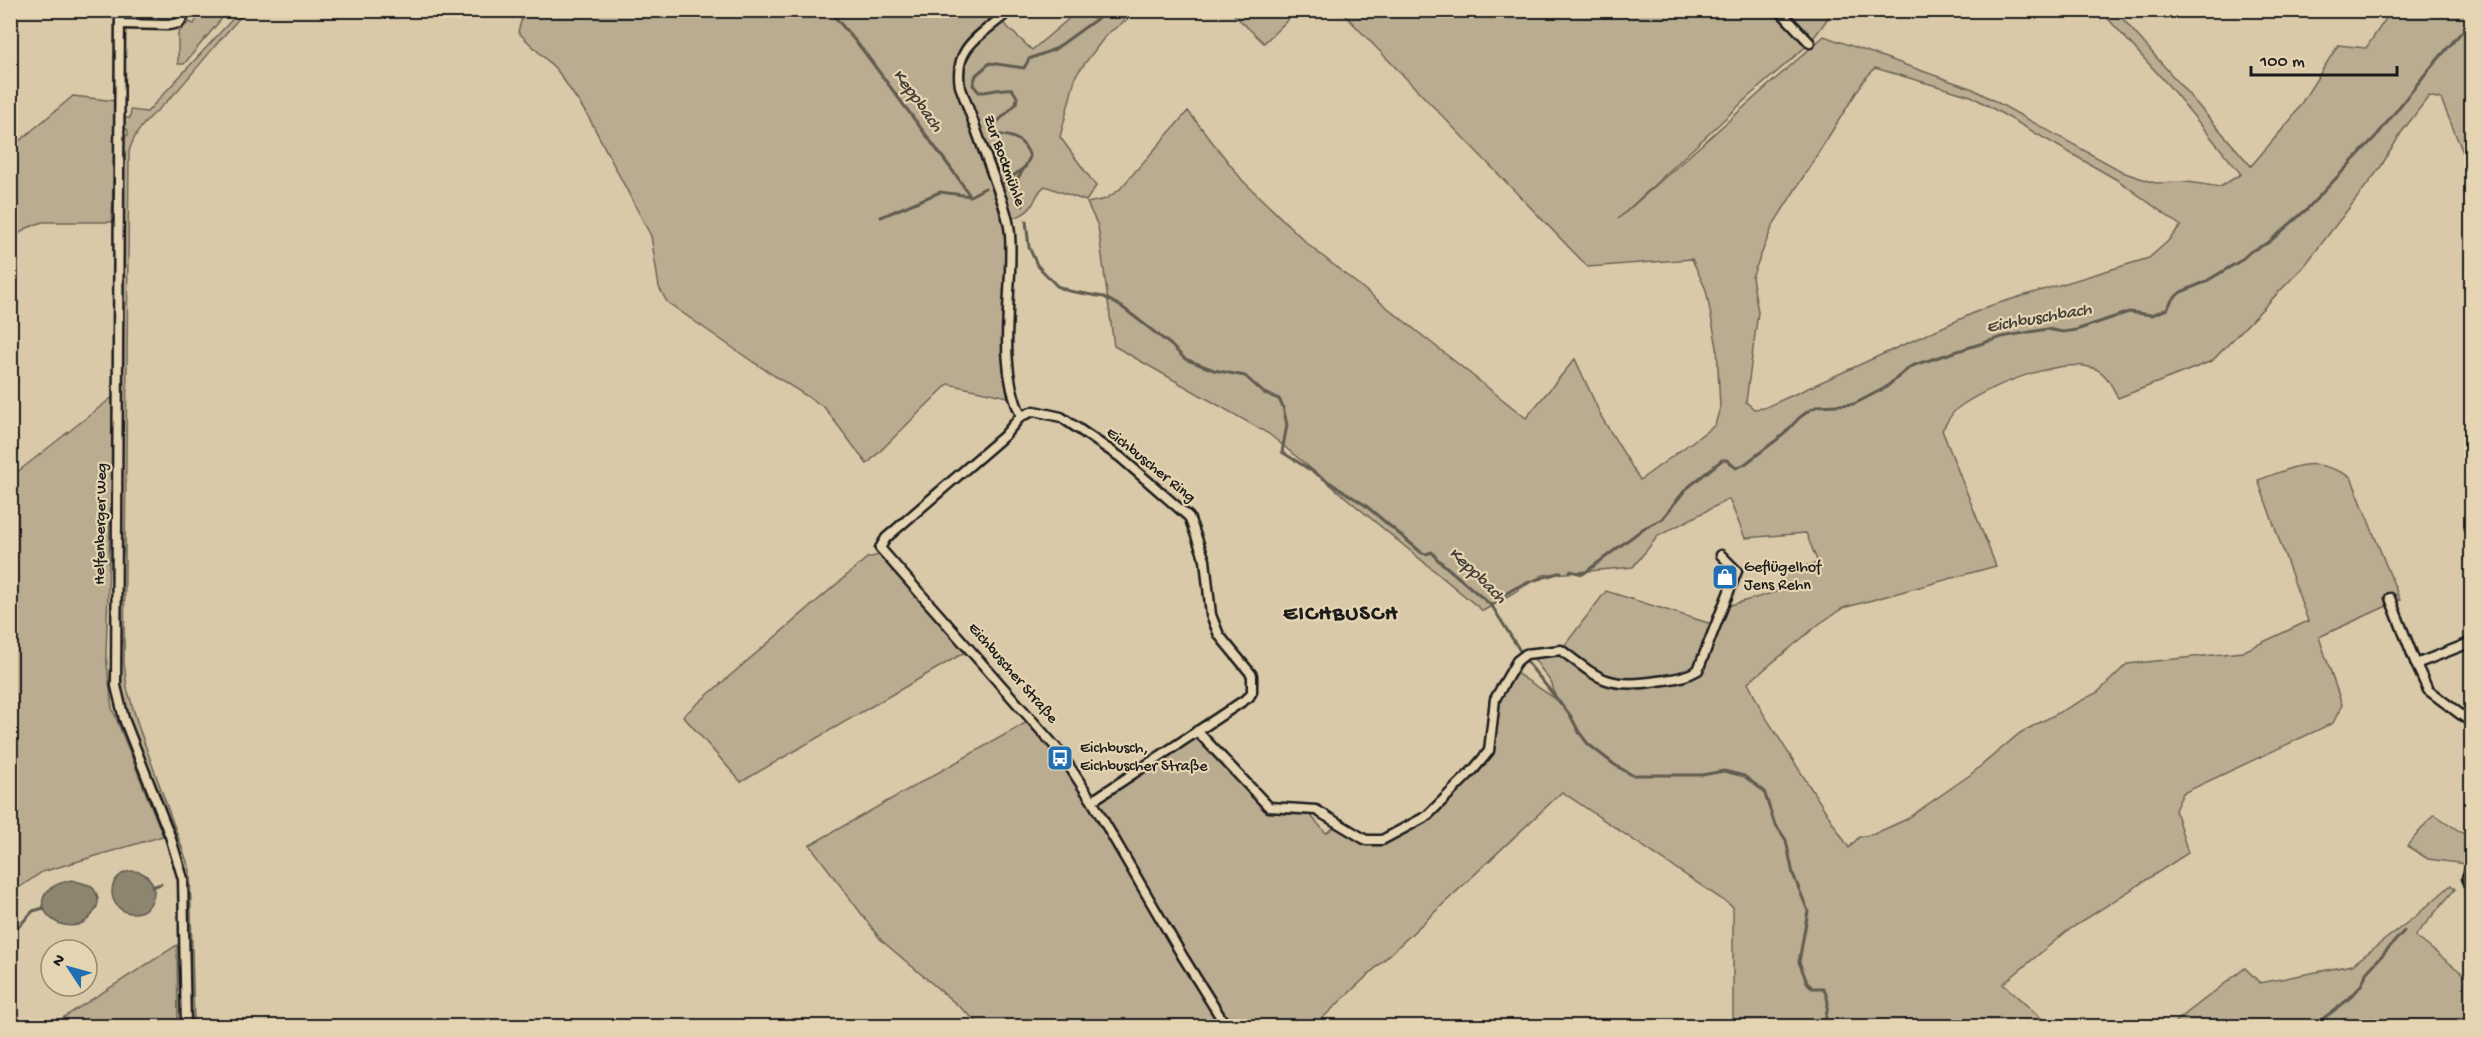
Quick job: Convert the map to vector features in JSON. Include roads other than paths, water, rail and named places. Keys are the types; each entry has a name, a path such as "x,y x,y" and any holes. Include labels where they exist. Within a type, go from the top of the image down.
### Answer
{"street":[{"name":"Helfenberger Weg","path":"120,10 116,686 124,719 170,836 183,879 186,1026"},
{"path":"120,24 169,25 179,23 188,10"},
{"name":"Zur Bockmühle","path":"1010,10 968,45 961,56 957,70 960,86 1008,216 1009,357 1014,401 1021,416"},
{"path":"1779,10 1810,43"},
{"name":"Eichbuscher Ring","path":"1021,416 1034,411 1060,417 1120,457 1189,517 1205,560 1211,615 1219,635 1252,675 1252,692 1249,697 1092,801"},
{"name":"Eichbuscher Straße","path":"1021,416 1004,436 886,538 880,548 1060,752 1092,801 1226,1026"},
{"path":"1197,731 1269,807 1316,810 1366,840 1382,840 1427,816 1489,751 1495,699 1510,669 1526,654 1561,650 1598,678 1615,684 1634,685 1688,676 1698,670 1737,570 1721,555"},
{"path":"2390,598 2428,690 2472,723"},
{"path":"2416,664 2472,642"},
{"path":"2472,864 2467,878 2472,890"}],"waterway":[{"name":"Keppbach","path":"829,10 862,49 970,196 985,188"},
{"path":"1025,167 1030,157 1024,146 1016,139 1006,135 993,134 990,129 1016,104 1017,97 1012,89 979,92 973,85 976,75 990,63 1024,68 1029,59 1055,49 1109,10"},
{"name":"Eichbuschbach","path":"1570,571 1583,574 1644,528 1662,519 1686,489 1722,460 1727,460 1736,468 1745,464 1783,435 1799,418 1818,406 1854,404 1885,388 1910,367 2002,337 2047,329 2063,332 2076,330 2129,312 2152,315 2167,309 2172,300 2181,292 2205,282 2240,261 2251,251 2268,243 2306,210 2378,134 2472,20"},
{"name":"Keppbach","path":"1004,183 1025,167 1014,184 1012,193 1023,206"},
{"path":"881,217 940,192 970,196"},
{"name":"Keppbach","path":"1026,221 1029,247 1037,265 1057,286 1069,291 1104,297 1122,307 1171,345 1185,359 1214,370 1245,376 1264,393 1279,399 1287,425 1282,452 1365,505 1422,553 1432,552 1437,559 1492,606 1527,662 1570,715 1588,744 1615,765 1632,775 1702,775 1724,771 1744,776 1764,791 1774,822 1786,840 1793,874 1808,911 1799,962 1807,982 1812,988 1823,988 1826,995 1828,1000 1826,1026"},
{"name":"Eichbuschbach","path":"1492,606 1516,588 1561,572"},
{"path":"152,887 161,884"},
{"path":"10,936 33,911 44,908"},
{"path":"2313,1026 2352,996 2364,981 2366,973 2404,931"}],"place":[{"name":"Geflügelhof Jens Rehn","path":"1725,577"},
{"name":"Eichbusch, Eichbuscher Straße","path":"1060,758"}],"district":[{"name":"EICHBUSCH","path":"1341,615"}]}
